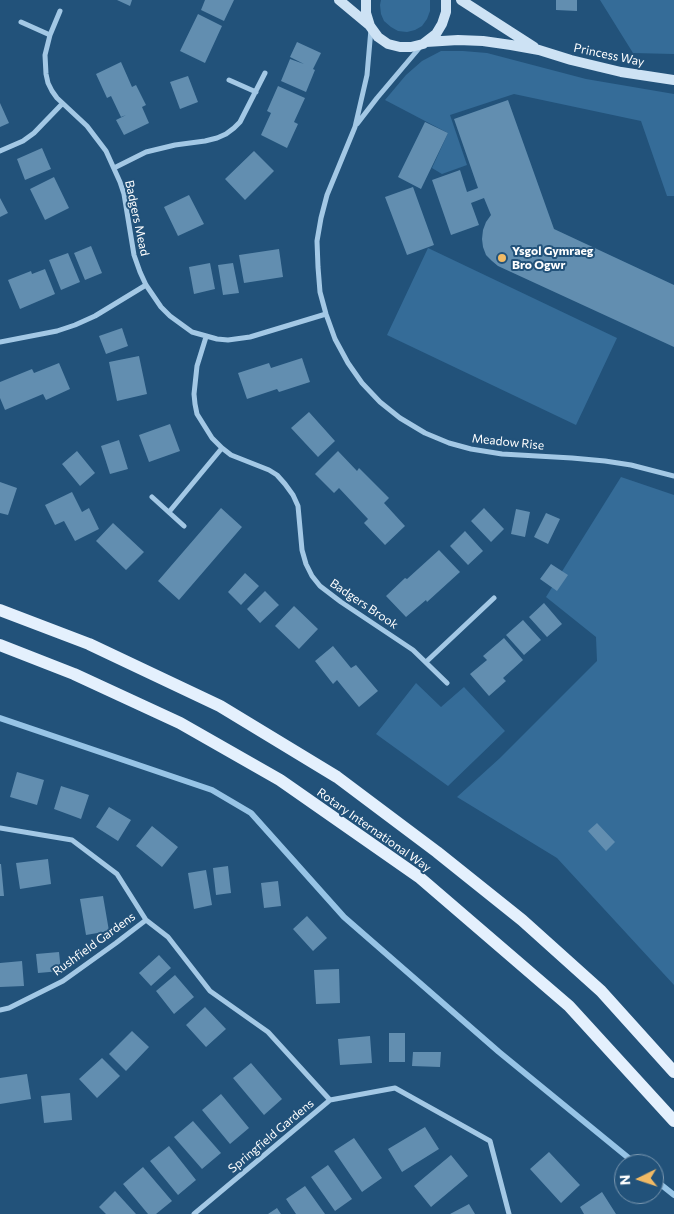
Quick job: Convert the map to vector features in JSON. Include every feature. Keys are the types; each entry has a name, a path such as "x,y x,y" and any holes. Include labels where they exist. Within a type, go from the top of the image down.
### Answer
{"main road":[{"name":"Rotary International Way","path":"0,610 89,644 220,706 337,777 437,852 522,920 601,991 674,1072"},
{"name":"Rotary International Way","path":"0,645 74,674 180,723 280,780 419,877 569,1006 674,1121"}],"street":[{"name":"Princess Way","path":"339,0 371,27 378,37 388,44 400,47 458,40 483,41 539,50 621,72 674,80"},
{"path":"366,0 366,13 371,27"},
{"path":"424,43 436,34 442,24 446,12 446,0"},
{"name":"Princess Way","path":"461,0 539,50"},
{"name":"Badgers Mead","path":"60,11 44,55 46,74 52,91 62,104 87,126 106,151 124,194 134,256 146,286 161,307 192,332 228,340 250,337 326,314"},
{"path":"21,22 50,35"},
{"name":"Meadow Rise","path":"371,27 367,75 355,127 327,195 317,241 319,283 326,314 335,339 348,363 362,383 380,402 400,418 425,433 449,443 502,454 605,461 632,465 674,476"},
{"name":"Meadow Rise","path":"355,127 424,43"},
{"path":"114,168 146,152 175,145 205,141 226,134 240,122 265,73"},
{"path":"229,80 256,92"},
{"path":"0,151 23,141 34,133 62,104"},
{"path":"0,342 57,331 75,325 146,286"},
{"name":"Badgers Brook","path":"206,336 194,381 195,404 198,414 212,438 231,455 269,470 289,489 298,506 302,550 306,564 320,586 412,650 447,683"},
{"path":"169,512 222,448"},
{"path":"152,497 184,526"},
{"path":"426,662 494,598"},
{"name":"Rushfield Gardens","path":"0,828 72,840 117,874 146,920 168,937 210,991 268,1032 330,1100"},
{"name":"Rushfield Gardens","path":"0,1010 9,1008 63,981 146,920"},
{"name":"Springfield Gardens","path":"194,1214 330,1100 395,1088 490,1141 509,1214"}],"shaded area":[{"path":"381,0 430,0 430,11 422,26 407,32 398,31 384,21 381,14"},
{"path":"600,0 674,0 674,54 633,53"},
{"path":"441,51 487,53 586,79 674,94 674,196 667,196 641,121 514,94 450,115 467,165 442,174 432,168 448,133 385,100 406,75 422,61"},
{"path":"428,248 617,338 576,425 387,335"},
{"path":"621,477 674,495 674,985 557,858 457,797 500,758 597,661 596,637 546,597"},
{"path":"416,683 441,707 464,687 505,731 448,786 376,734"}],"building":[{"path":"117,0 132,0 130,6"},
{"path":"205,0 234,0 224,21 201,10"},
{"path":"556,0 577,0 577,11 556,10"},
{"path":"198,14 222,26 205,63 180,51"},
{"path":"297,42 321,53 313,69 315,70 306,92 281,81 290,59 304,64 290,57"},
{"path":"121,62 132,87 136,85 146,105 142,107 149,123 124,135 116,120 126,115 121,117 111,96 107,98 96,74"},
{"path":"188,76 198,102 180,109 170,82"},
{"path":"278,86 305,98 294,122 298,124 287,148 261,135 271,113 267,111"},
{"path":"508,100 554,229 674,285 674,347 498,266 486,255 483,247 483,230 491,215 484,198 471,203 479,225 451,235 432,180 460,170 467,192 478,188 454,119"},
{"path":"0,103 9,123 0,127"},
{"path":"425,122 448,133 421,189 398,177"},
{"path":"42,148 51,169 25,180 17,159"},
{"path":"254,151 274,171 245,200 225,179"},
{"path":"54,177 69,208 45,220 30,189"},
{"path":"413,187 434,245 407,255 385,197"},
{"path":"189,195 204,224 178,236 164,207"},
{"path":"0,198 8,213 0,217"},
{"path":"91,246 102,273 85,280 74,253"},
{"path":"279,249 283,277 244,283 239,255"},
{"path":"68,253 80,282 61,290 49,260"},
{"path":"210,263 215,289 194,294 189,267"},
{"path":"233,263 239,293 223,295 218,265"},
{"path":"45,269 55,294 20,309 8,280 31,271 32,274"},
{"path":"122,328 128,346 106,354 99,336"},
{"path":"139,356 147,394 117,401 109,362"},
{"path":"302,358 310,382 279,392 277,389 247,399 238,373 269,363 271,368"},
{"path":"59,363 70,389 46,400 43,394 5,410 0,398 0,382 32,369 34,373"},
{"path":"309,412 335,441 318,457 291,428"},
{"path":"170,424 180,451 149,462 139,435"},
{"path":"119,440 128,469 110,474 101,446"},
{"path":"77,451 95,473 80,486 62,464"},
{"path":"338,451 357,471 359,468 389,498 384,503 405,526 385,545 364,523 368,519 339,488 334,493 315,474"},
{"path":"0,482 17,488 8,515 0,513"},
{"path":"72,492 82,512 89,508 99,529 75,541 64,521 55,525 45,505"},
{"path":"221,508 242,527 179,600 158,581"},
{"path":"484,508 504,529 491,542 471,521"},
{"path":"516,509 530,512 525,537 511,534"},
{"path":"546,513 560,519 548,544 534,537"},
{"path":"113,523 144,552 126,570 96,541"},
{"path":"465,531 483,551 468,565 450,546"},
{"path":"439,550 460,572 427,602 426,600 406,617 386,596"},
{"path":"551,564 568,575 557,591 540,579"},
{"path":"245,573 259,586 241,605 228,592"},
{"path":"265,591 279,605 260,623 247,609"},
{"path":"544,603 562,624 547,637 529,617"},
{"path":"294,606 318,629 299,649 275,626"},
{"path":"523,620 541,640 524,655 506,635"},
{"path":"504,638 523,660 503,678 506,681 489,696 470,674 487,660 483,656"},
{"path":"333,646 351,668 356,665 378,691 359,707 337,680 333,684 315,661"},
{"path":"17,772 44,780 37,805 10,797"},
{"path":"61,786 89,795 81,819 54,809"},
{"path":"109,807 131,820 118,841 96,827"},
{"path":"597,823 615,842 606,851 588,831"},
{"path":"152,826 178,847 162,867 136,846"},
{"path":"48,859 51,884 20,889 16,863"},
{"path":"1,864 4,896 0,896"},
{"path":"228,866 231,893 216,895 213,868"},
{"path":"206,870 212,905 194,909 188,873"},
{"path":"278,881 281,906 264,908 261,883"},
{"path":"103,896 109,931 86,935 80,899"},
{"path":"307,916 327,938 313,951 293,929"},
{"path":"59,952 61,971 38,973 36,954"},
{"path":"159,955 171,968 151,986 139,973"},
{"path":"22,961 24,986 0,987 0,963"},
{"path":"339,969 340,1003 316,1004 314,970"},
{"path":"175,975 194,997 174,1014 156,991"},
{"path":"205,1007 226,1029 206,1047 186,1025"},
{"path":"132,1031 149,1047 126,1071 109,1054"},
{"path":"389,1033 405,1033 405,1062 389,1062"},
{"path":"370,1036 372,1063 340,1065 338,1039"},
{"path":"413,1052 441,1052 440,1067 412,1066"},
{"path":"102,1058 120,1076 97,1098 79,1079"},
{"path":"251,1063 282,1099 264,1115 233,1078"},
{"path":"27,1074 31,1099 0,1104 0,1078"},
{"path":"70,1093 72,1120 44,1123 41,1096"},
{"path":"221,1094 249,1128 230,1144 202,1110"},
{"path":"193,1121 221,1153 202,1169 174,1137"},
{"path":"425,1127 439,1149 402,1172 388,1149"},
{"path":"354,1138 382,1178 362,1192 334,1151"},
{"path":"169,1146 196,1180 178,1195 150,1161"},
{"path":"549,1152 580,1185 561,1203 530,1169"},
{"path":"451,1155 468,1176 431,1207 414,1186"},
{"path":"328,1165 352,1199 335,1211 311,1177"},
{"path":"143,1167 172,1201 156,1214 148,1214 123,1184"},
{"path":"305,1186 325,1214 296,1214 286,1199"},
{"path":"115,1191 136,1214 106,1214 99,1207"},
{"path":"602,1192 616,1214 584,1214 580,1207"},
{"path":"469,1204 475,1214 450,1214"},
{"path":"277,1208 281,1214 268,1214"}],"waterway":[{"path":"0,718 212,790 251,813 344,917 499,1052 624,1154"},
{"path":"664,1187 674,1195"}],"place":[{"name":"Ysgol Gymraeg Bro Ogwr","path":"502,258"}]}
